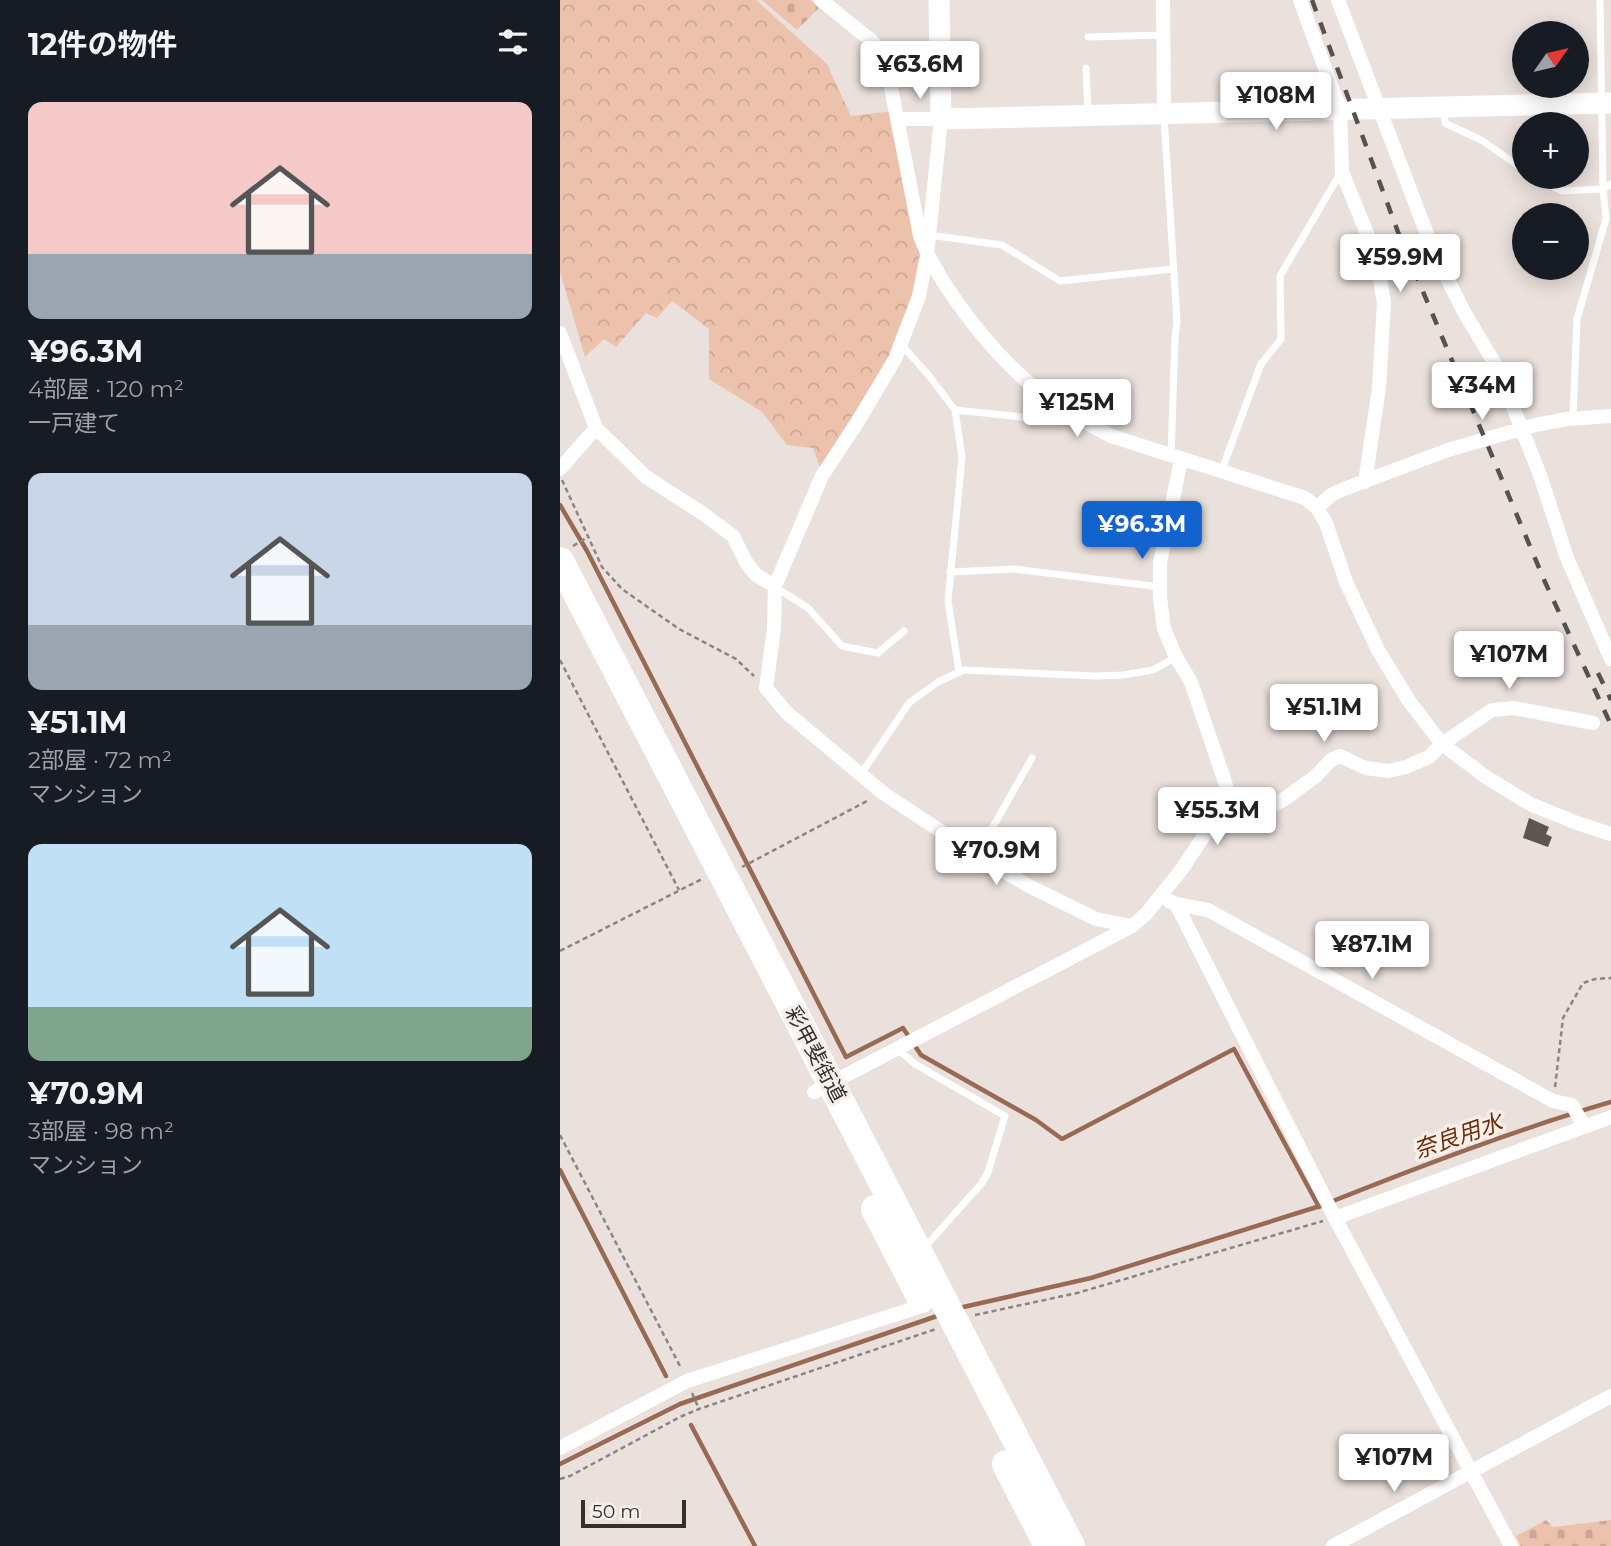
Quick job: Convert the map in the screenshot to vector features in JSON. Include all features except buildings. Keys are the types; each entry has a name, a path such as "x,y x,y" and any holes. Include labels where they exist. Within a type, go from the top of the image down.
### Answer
{"highway":[{"name":"彩甲斐街道","path":"564,555 822,1087 937,1313 1048,1546"},
{"name":"彩甲斐街道","path":"560,601 691,885 822,1087 919,1253 937,1313 1071,1546"}],"street":[{"path":"821,0 873,43 886,62 920,236 927,255 971,321 1004,361 1058,407 1111,436 1305,498 1317,508 1326,523 1346,582 1378,649 1409,701 1442,744 1486,777 1530,804 1611,834"},
{"path":"939,0 941,119 927,255 919,296 889,370 858,423 822,476 775,586 774,629 766,688 787,712 883,793 977,855 1027,885 1096,919 1132,926"},
{"path":"1163,0 1164,113"},
{"path":"1300,0 1340,109 1342,172 1380,273 1384,303 1383,347 1365,482"},
{"path":"1338,0 1433,250 1464,312 1498,369 1540,475 1567,558 1611,659"},
{"path":"898,118 1606,103"},
{"path":"560,333 596,428 646,477 733,536 756,575 775,586"},
{"path":"1317,508 1331,495 1448,450 1535,425 1611,416"},
{"path":"560,469 596,428"},
{"path":"822,1087 1132,926 1146,914 1182,869 1223,807 1228,792 1223,776 1191,682 1164,629 1160,563 1177,483 1176,458"},
{"path":"1223,807 1259,812 1283,800 1340,756 1366,768 1388,771 1406,767 1429,757 1442,744 1492,710 1514,708 1593,723"},
{"path":"1160,896 1176,904 1208,909 1578,1116"},
{"path":"1176,904 1335,1218 1511,1546"},
{"path":"1335,1218 1578,1116 1611,1117"},
{"path":"560,1448 687,1381 937,1313"},
{"path":"1333,1546 1611,1396"}],"lane":[{"path":"1573,419 1577,319 1606,219 1603,188 1606,103 1600,0"},
{"path":"1088,37 1164,35"},
{"path":"1086,68 1088,115"},
{"path":"1443,106 1445,123 1483,141 1512,162"},
{"path":"1164,113 1177,321 1176,458"},
{"path":"1221,472 1261,364 1281,339 1280,276 1342,172"},
{"path":"1558,189 1603,188 1611,184"},
{"path":"929,235 1002,245 1060,281 1173,270"},
{"path":"901,344 955,410 962,457 947,601 959,672"},
{"path":"955,410 1087,424"},
{"path":"950,572 1014,569 1160,587"},
{"path":"775,586 808,608 842,646 878,653 904,631"},
{"path":"861,774 909,703 938,682 964,670 1123,675 1153,670 1176,657"},
{"path":"977,855 1032,758"},
{"path":"900,1047 915,1064 1004,1116 988,1172 982,1182 919,1253"}],"path":[{"path":"560,475 602,567 622,589 679,629 736,659 766,688"},
{"path":"564,555 588,537"},
{"path":"560,660 691,885 560,951"},
{"path":"738,869 883,793"},
{"path":"1553,1101 1563,1018 1583,984 1595,979 1611,978"},
{"path":"560,1135 687,1381"}],"green space":[{"path":"560,0 756,0 827,64 851,116 894,111 925,254 912,299 888,359 820,467 813,448 787,445 762,412 709,379 709,329 672,301 657,318 646,313 616,347 604,339 585,357 560,272"},
{"path":"762,0 810,0 819,8 797,30"},
{"path":"1546,1520 1553,1527 1611,1520 1611,1546 1521,1546 1516,1536"}],"waterway":[{"path":"560,505 587,551 846,1057 903,1028 921,1055 1036,1120 1062,1139 1234,1049 1319,1207"},
{"name":"奈良用水","path":"1328,1203 1468,1149 1611,1102"},
{"path":"560,1170 666,1376"},
{"path":"959,1308 1091,1278 1320,1206"},
{"path":"560,1464 680,1404 940,1315"},
{"path":"691,1425 755,1546"}],"railway":[{"path":"1312,0 1398,232 1545,582 1611,725"},
{"path":"1598,673 1611,700"}]}
